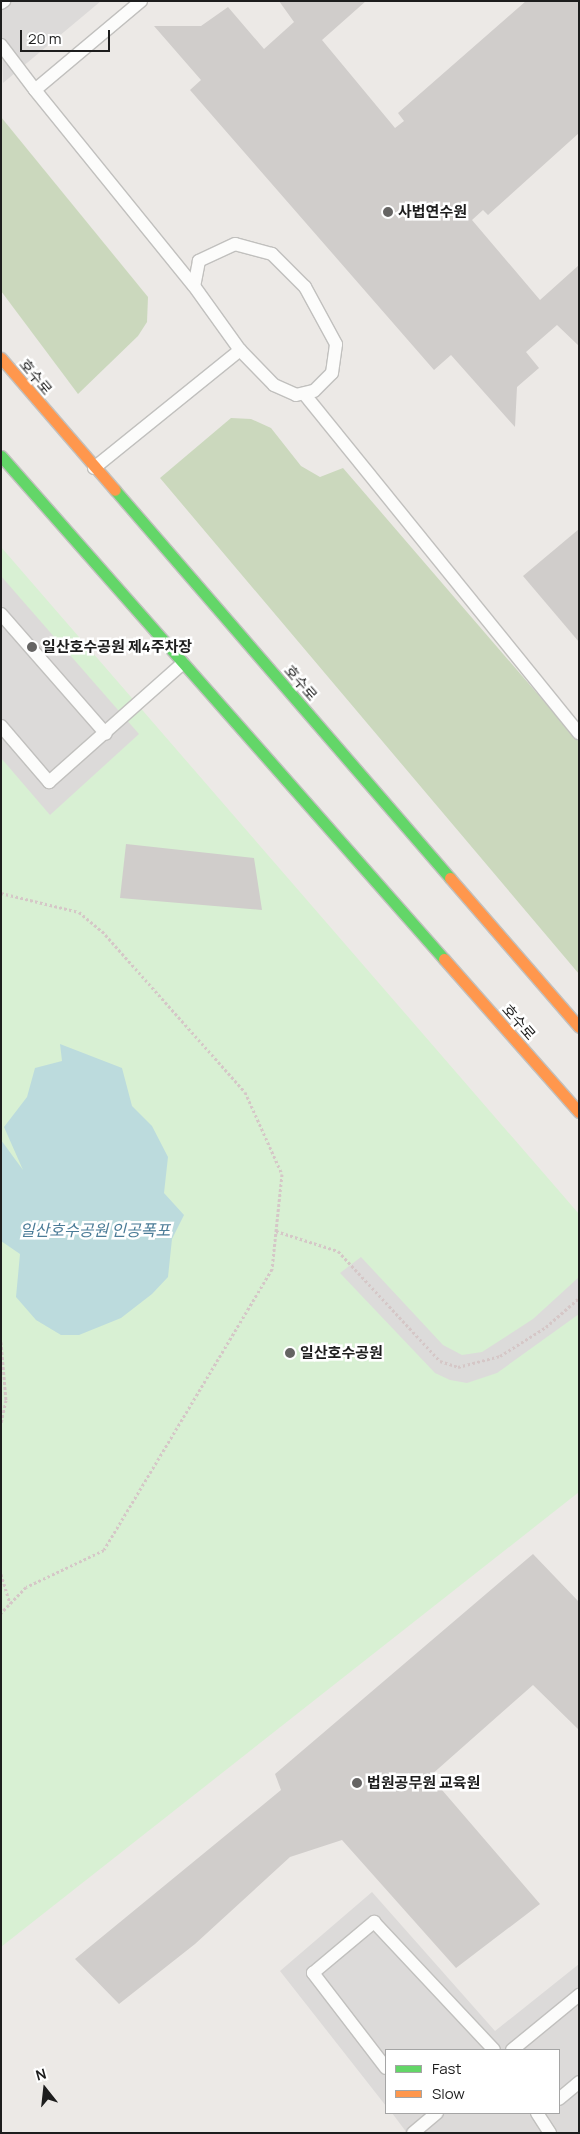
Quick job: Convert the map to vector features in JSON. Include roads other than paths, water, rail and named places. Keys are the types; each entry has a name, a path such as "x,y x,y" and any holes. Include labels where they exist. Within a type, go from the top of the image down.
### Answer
{"main road":[{"name":"호수로","path":"1,358 94,468 579,1027"},
{"name":"호수로","path":"1,456 579,1112"}],"lane":[{"path":"35,90 141,1"},
{"path":"1,45 35,90 194,286 240,350 274,385 305,395 579,733"},
{"path":"194,286 199,261 220,248 248,245 280,260 318,305 338,352 332,373 305,395"},
{"path":"94,468 240,350"},
{"path":"1,614 106,734"},
{"path":"1,726 49,782 106,734 183,663"},
{"path":"385,2067 313,1973 374,1922 493,2049"},
{"path":"513,2049 579,1995"},
{"path":"560,2097 579,2082"},
{"path":"539,2114 550,2133"},
{"path":"413,2133 428,2116"}],"water":[{"name":"일산호수공원 인공폭포","path":"60,1044 122,1068 132,1106 152,1126 168,1157 164,1193 184,1215 172,1239 168,1277 152,1294 121,1318 79,1335 61,1335 36,1320 16,1297 20,1254 1,1241 1,1140 23,1170 4,1127 27,1097 35,1068 62,1061"}],"place":[{"name":"사법연수원","path":"388,212"},
{"name":"일산호수공원 제4주차장","path":"32,647"},
{"name":"일산호수공원","path":"290,1353"},
{"name":"법원공무원 교육원","path":"357,1783"}]}
